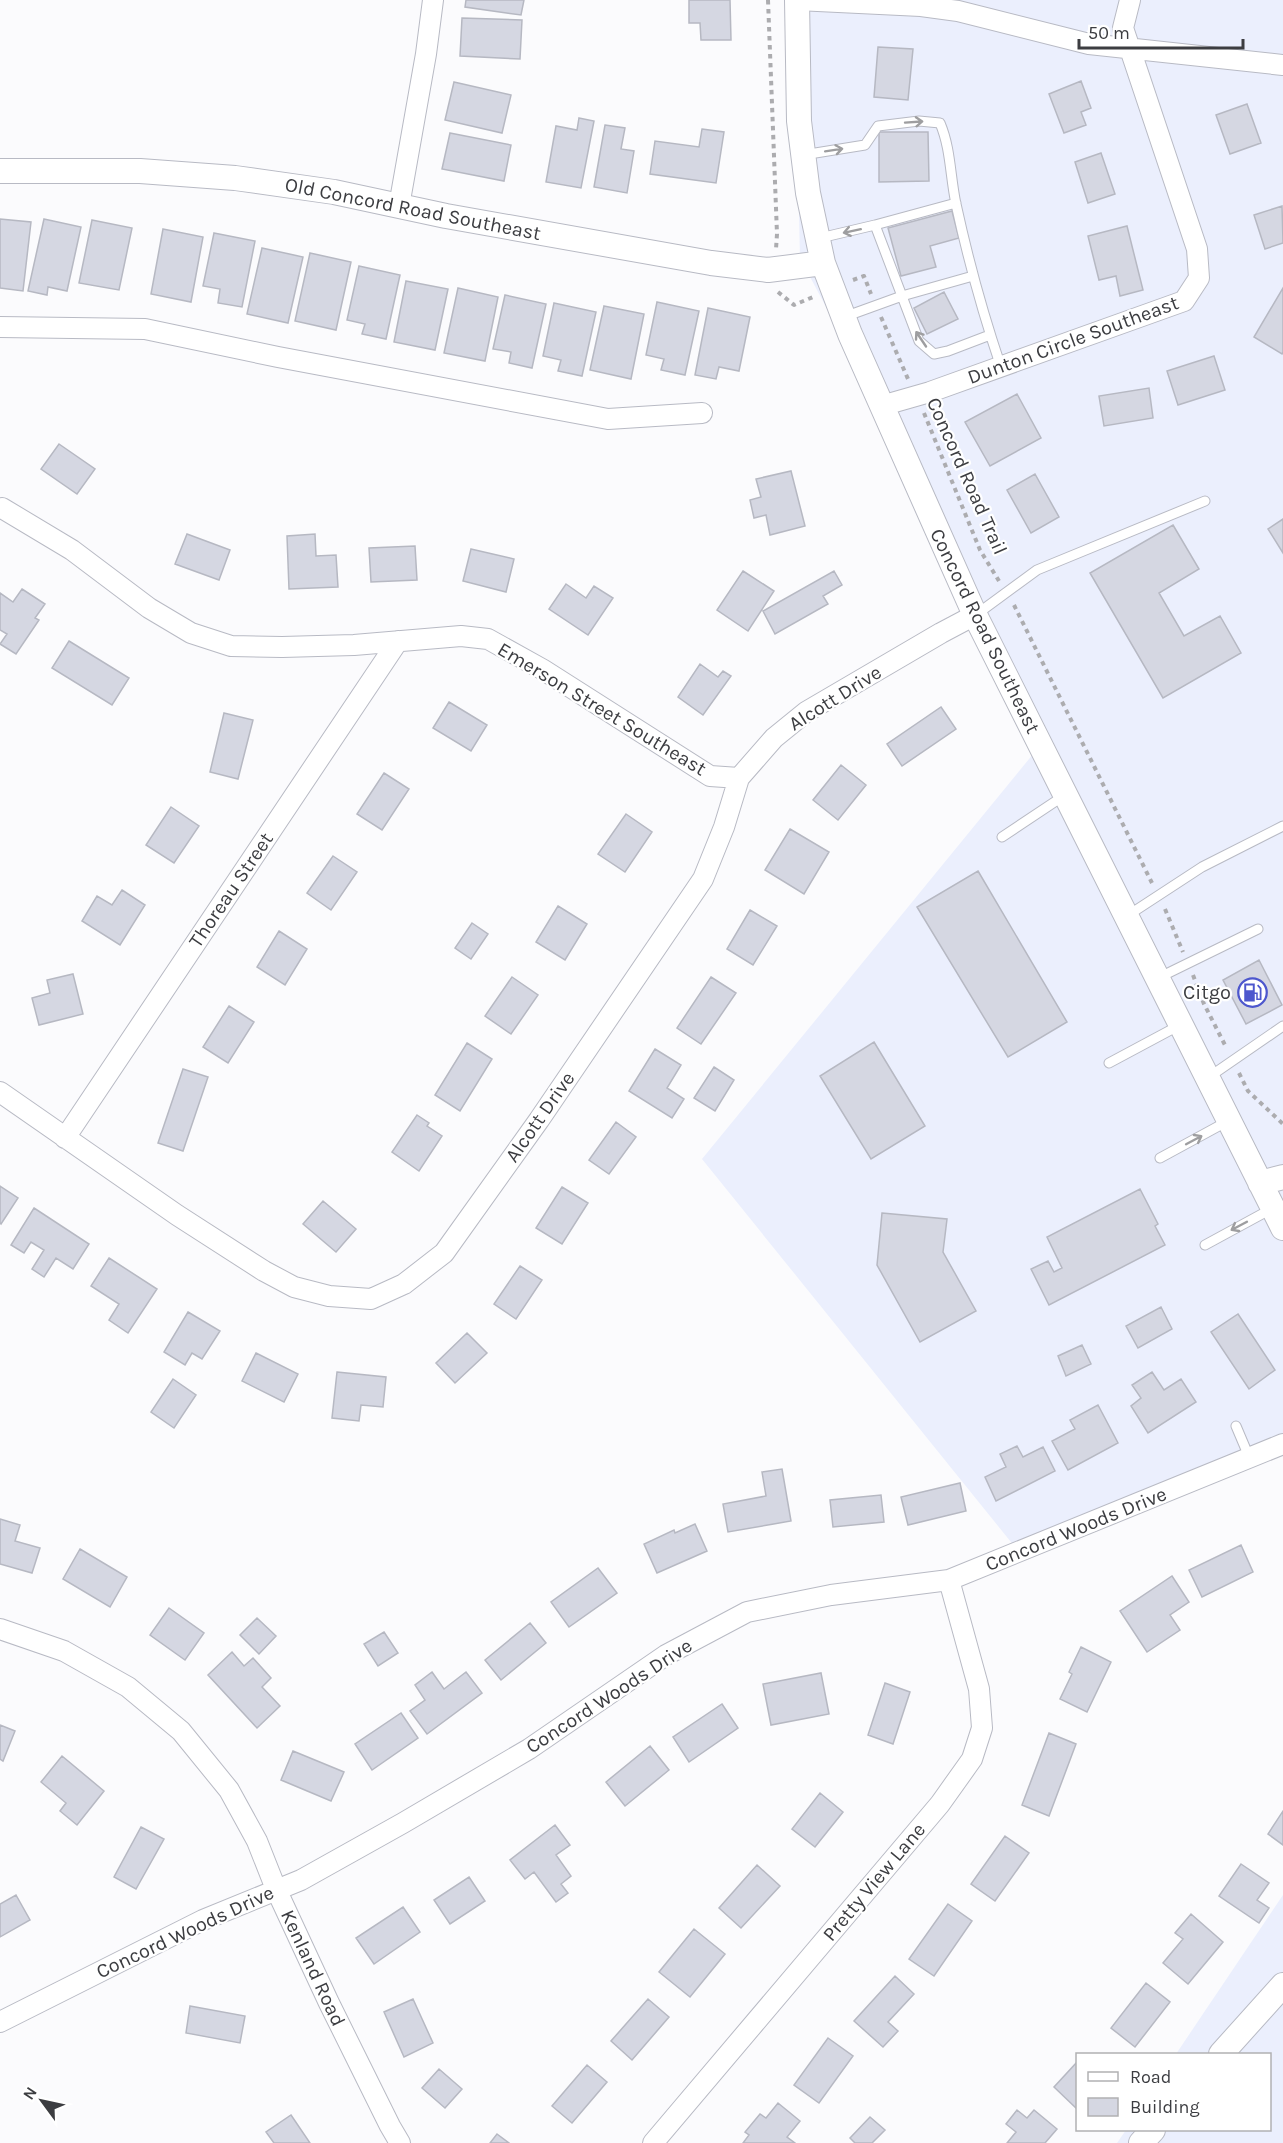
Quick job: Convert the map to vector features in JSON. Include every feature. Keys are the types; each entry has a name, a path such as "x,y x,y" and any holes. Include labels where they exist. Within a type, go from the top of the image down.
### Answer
{"street":[{"path":"399,206 426,54 433,0"},
{"path":"797,0 921,6 958,11 1089,44 1283,64"},
{"name":"Concord Road Southeast","path":"797,0 799,121 808,193 823,263 844,318 975,615 1278,1218"},
{"name":"Dunton Circle Southeast","path":"881,406 1001,367 1184,301 1198,278 1197,249 1123,28 1130,0"},
{"name":"Old Concord Road Southeast","path":"0,171 89,170 192,174 334,192 700,261 774,269 823,263"},
{"path":"0,327 145,329 321,365 609,419 702,413"},
{"name":"Emerson Street Southeast","path":"2,507 72,550 149,608 191,633 231,646 354,645 461,636 488,639 542,669 710,776 739,778"},
{"name":"Alcott Drive","path":"0,1092 186,1221 264,1271 294,1287 329,1296 371,1299 404,1284 444,1253 703,879 724,827 739,778 774,738 807,712 975,615"},
{"name":"Thoreau Street","path":"65,1138 398,641"},
{"path":"1260,1184 1283,1176"},
{"name":"Concord Woods Drive","path":"0,2022 203,1920 301,1880 528,1749 666,1655 747,1612 831,1595 949,1580 1283,1444"},
{"name":"Pretty View Lane","path":"653,2143 940,1804 972,1759 982,1728 979,1689 949,1580"},
{"name":"Kenland Road","path":"0,1629 64,1651 128,1687 181,1731 229,1790 257,1841 276,1889 334,2013 400,2143"},
{"path":"1223,2053 1283,1985"}],"lane":[{"path":"803,155 865,145 878,126 919,121 940,123 946,139 956,203 973,276 1001,367"},
{"path":"818,238 956,203"},
{"path":"875,225 919,341 934,354 990,335"},
{"path":"844,318 902,296 973,276"},
{"path":"975,615 1037,570 1205,501"},
{"path":"1002,837 1065,795"},
{"path":"1126,917 1202,867 1283,826"},
{"path":"1157,978 1258,929"},
{"path":"1109,1063 1180,1025"},
{"path":"1207,1078 1283,1026"},
{"path":"1160,1158 1228,1121"},
{"path":"1205,1245 1278,1218"},
{"path":"1236,1426 1250,1458"}],"path":[{"name":"Concord Road Trail","path":"768,0 777,234 772,286 794,305 864,276 980,550 1027,628 1158,896 1204,1004 1248,1091 1283,1124"}],"shaded area":[{"path":"794,0 1283,0 1283,1451 1019,1552 702,1159 1047,737 893,433 800,258"},
{"path":"1283,1895 1283,2143 1117,2143 1125,2131 1271,2131 1271,2053 1177,2053"}],"building":[{"path":"466,0 524,0 521,15 465,7"},
{"path":"689,0 730,0 731,40 701,40 700,23 689,23"},
{"path":"462,18 522,20 520,59 460,56"},
{"path":"878,47 913,49 908,100 874,97"},
{"path":"1081,81 1091,108 1081,112 1086,125 1064,133 1049,94"},
{"path":"454,82 511,95 502,133 445,120"},
{"path":"1247,104 1261,143 1230,154 1216,115"},
{"path":"579,118 594,121 581,188 546,182 556,126 577,130"},
{"path":"605,125 625,128 621,149 634,151 627,193 594,187"},
{"path":"702,129 724,132 716,183 650,174 655,141 699,147"},
{"path":"879,132 928,132 929,181 879,182"},
{"path":"450,133 511,145 504,181 442,169"},
{"path":"1101,153 1115,194 1088,203 1075,162"},
{"path":"1282,206 1283,243 1265,249 1254,215"},
{"path":"952,211 959,238 930,246 936,267 901,276 888,228"},
{"path":"0,219 31,222 23,291 0,288"},
{"path":"44,219 81,227 67,291 48,287 47,295 28,291"},
{"path":"92,220 132,228 119,290 79,283"},
{"path":"1127,226 1143,290 1120,296 1116,276 1099,280 1088,236"},
{"path":"163,229 203,237 191,302 151,294"},
{"path":"214,233 255,241 242,307 218,303 220,289 203,286"},
{"path":"262,248 303,257 288,323 247,314"},
{"path":"310,253 351,262 336,330 295,321"},
{"path":"359,266 400,275 386,339 362,334 365,324 347,320"},
{"path":"406,281 448,289 435,350 394,342"},
{"path":"458,288 498,297 485,361 444,353"},
{"path":"1283,288 1283,352 1282,354 1254,337"},
{"path":"944,292 958,319 927,334 914,308"},
{"path":"505,295 546,304 532,368 509,363 511,352 493,349"},
{"path":"657,302 699,311 685,375 661,370 664,359 646,355"},
{"path":"554,303 596,312 582,376 558,371 561,360 543,356"},
{"path":"604,306 644,314 631,379 590,370"},
{"path":"708,308 750,317 739,371 719,367 716,379 695,375"},
{"path":"1214,356 1225,390 1178,405 1167,371"},
{"path":"1149,388 1153,418 1104,426 1099,396"},
{"path":"1017,394 1041,438 990,466 965,422"},
{"path":"59,444 95,469 77,494 41,469"},
{"path":"791,471 805,526 770,535 766,515 754,518 750,500 761,497 756,479"},
{"path":"1035,474 1059,517 1031,533 1007,490"},
{"path":"1283,519 1283,553 1268,529"},
{"path":"1173,525 1199,569 1159,593 1184,636 1220,616 1241,653 1163,698 1090,573"},
{"path":"187,534 230,550 219,580 175,564"},
{"path":"315,534 316,556 336,555 338,587 289,589 287,536"},
{"path":"415,546 417,580 371,582 369,548"},
{"path":"471,549 514,559 506,592 463,581"},
{"path":"743,571 774,591 748,631 717,610"},
{"path":"834,571 842,585 823,596 828,604 775,634 763,611"},
{"path":"566,584 586,598 594,586 613,598 588,635 549,609"},
{"path":"22,589 45,604 35,618 39,620 16,654 0,644 7,634 0,630 0,593 13,602"},
{"path":"69,641 129,678 112,705 52,668"},
{"path":"700,664 718,677 723,671 731,676 703,715 678,697"},
{"path":"449,702 487,725 471,751 433,728"},
{"path":"941,707 956,729 902,766 887,744"},
{"path":"224,713 253,720 238,779 210,772"},
{"path":"841,765 866,785 838,820 813,800"},
{"path":"384,773 409,789 382,830 357,814"},
{"path":"171,807 199,826 174,863 146,845"},
{"path":"626,814 652,832 625,872 598,854"},
{"path":"790,829 829,852 804,894 765,870"},
{"path":"333,856 357,872 331,910 307,893"},
{"path":"978,871 1067,1022 1008,1057 917,907"},
{"path":"122,890 145,905 120,945 82,921 97,896 112,905"},
{"path":"558,906 587,924 565,960 536,942"},
{"path":"750,910 777,926 753,965 727,949"},
{"path":"472,923 488,934 471,959 455,948"},
{"path":"279,931 307,949 285,985 257,967"},
{"name":"Citgo","path":"1259,960 1282,1005 1246,1024 1223,980"},
{"path":"73,974 83,1014 39,1025 32,998 50,993 47,980"},
{"path":"512,977 538,995 511,1034 485,1016"},
{"path":"711,977 736,993 701,1044 677,1028"},
{"path":"229,1006 254,1022 228,1063 203,1047"},
{"path":"874,1042 925,1126 871,1159 820,1076"},
{"path":"467,1043 492,1059 460,1111 435,1095"},
{"path":"655,1049 681,1065 667,1088 684,1099 672,1118 629,1091"},
{"path":"714,1067 734,1080 715,1111 694,1098"},
{"path":"183,1069 208,1077 183,1151 158,1143"},
{"path":"417,1115 429,1123 427,1126 442,1136 419,1171 392,1152"},
{"path":"616,1122 636,1137 609,1174 589,1160"},
{"path":"0,1186 18,1198 1,1224 0,1223"},
{"path":"562,1187 588,1203 562,1244 536,1228"},
{"path":"1140,1189 1158,1224 1155,1226 1165,1245 1049,1305 1031,1269 1048,1261 1054,1272 1062,1268 1047,1237"},
{"path":"323,1201 356,1229 336,1252 303,1224"},
{"path":"34,1208 89,1244 73,1269 56,1258 44,1277 32,1269 44,1250 31,1242 24,1253 11,1245"},
{"path":"882,1213 947,1219 943,1252 976,1311 920,1342 877,1265"},
{"path":"109,1258 157,1289 128,1333 109,1320 119,1304 91,1286"},
{"path":"520,1266 542,1280 516,1319 494,1304"},
{"path":"1161,1307 1172,1329 1138,1348 1126,1326"},
{"path":"188,1312 220,1331 202,1359 192,1353 185,1365 164,1352"},
{"path":"1238,1314 1275,1370 1249,1389 1211,1332"},
{"path":"467,1333 487,1353 455,1383 436,1363"},
{"path":"1082,1345 1091,1364 1066,1376 1058,1356"},
{"path":"256,1353 298,1374 284,1402 242,1381"},
{"path":"337,1372 386,1377 383,1407 361,1405 359,1421 332,1418"},
{"path":"1152,1372 1164,1390 1181,1379 1196,1402 1148,1433 1131,1406 1141,1398 1132,1385"},
{"path":"173,1379 196,1395 174,1428 151,1412"},
{"path":"1098,1405 1118,1443 1068,1470 1052,1441 1075,1429 1070,1420"},
{"path":"1017,1446 1023,1457 1043,1447 1055,1471 996,1501 985,1477 1006,1467 1000,1454"},
{"path":"782,1469 791,1521 728,1532 723,1504 766,1496 762,1472"},
{"path":"960,1483 966,1511 908,1525 901,1497"},
{"path":"881,1495 884,1522 833,1527 830,1500"},
{"path":"0,1519 20,1525 15,1541 40,1548 32,1573 0,1564"},
{"path":"695,1524 707,1551 657,1573 644,1544 674,1530 675,1533"},
{"path":"1241,1545 1253,1572 1202,1597 1189,1570"},
{"path":"80,1549 127,1577 110,1607 63,1579"},
{"path":"598,1568 617,1593 569,1627 551,1602"},
{"path":"1172,1576 1189,1602 1170,1615 1180,1630 1147,1652 1120,1611"},
{"path":"169,1608 204,1633 185,1660 150,1635"},
{"path":"257,1618 276,1636 259,1654 240,1635"},
{"path":"530,1623 546,1643 501,1680 485,1660"},
{"path":"384,1632 398,1653 378,1666 364,1644"},
{"path":"1081,1647 1111,1662 1087,1712 1060,1699"},
{"path":"232,1652 244,1666 253,1658 271,1678 262,1687 280,1706 257,1728 208,1675"},
{"path":"432,1672 444,1689 466,1672 482,1693 427,1734 410,1711 425,1700 415,1685"},
{"path":"821,1673 829,1714 771,1725 763,1684"},
{"path":"885,1683 910,1692 893,1744 868,1735"},
{"path":"722,1704 738,1728 689,1762 673,1737"},
{"path":"401,1713 418,1738 372,1770 355,1744"},
{"path":"0,1725 15,1731 3,1761 0,1759"},
{"path":"1049,1733 1076,1744 1049,1816 1022,1805"},
{"path":"650,1746 669,1770 625,1806 606,1782"},
{"path":"293,1751 344,1772 331,1801 281,1780"},
{"path":"62,1756 104,1791 77,1825 60,1811 66,1803 41,1782"},
{"path":"820,1793 843,1812 815,1847 792,1829"},
{"path":"1283,1811 1283,1845 1268,1834"},
{"path":"555,1825 570,1845 556,1855 571,1876 561,1884 568,1893 556,1902 534,1872 525,1879 510,1860"},
{"path":"141,1827 164,1839 136,1889 114,1877"},
{"path":"1005,1836 1029,1853 995,1901 971,1884"},
{"path":"1241,1864 1269,1883 1257,1900 1269,1908 1259,1923 1219,1896"},
{"path":"757,1865 780,1886 741,1928 719,1908"},
{"path":"469,1877 485,1901 450,1924 434,1900"},
{"path":"16,1895 30,1920 0,1937 0,1904"},
{"path":"948,1904 972,1921 934,1976 909,1959"},
{"path":"403,1907 420,1932 374,1964 356,1938"},
{"path":"1191,1914 1223,1942 1188,1984 1163,1963 1183,1939 1175,1933"},
{"path":"694,1929 725,1954 690,1997 659,1972"},
{"path":"895,1976 914,1994 888,2022 898,2031 883,2047 854,2021"},
{"path":"1146,1983 1170,2002 1135,2047 1111,2028"},
{"path":"413,1999 433,2043 404,2057 384,2012"},
{"path":"648,1999 669,2017 632,2060 611,2041"},
{"path":"190,2006 245,2016 240,2043 186,2033"},
{"path":"828,2038 853,2056 819,2103 794,2085"},
{"path":"1076,2063 1076,2108 1054,2087"},
{"path":"587,2065 607,2082 572,2123 552,2106"},
{"path":"439,2069 462,2089 445,2108 422,2088"},
{"path":"778,2103 800,2121 787,2137 795,2143 743,2143 749,2135 745,2132 760,2114 766,2118"},
{"path":"1017,2110 1027,2118 1034,2110 1057,2129 1045,2143 1007,2143 1016,2132 1006,2124"},
{"path":"291,2115 310,2143 274,2143 266,2132"},
{"path":"870,2117 885,2130 872,2143 855,2143 850,2138"},
{"path":"497,2134 509,2143 490,2143"}],"place":[{"name":"Citgo","path":"1252,992"}]}
